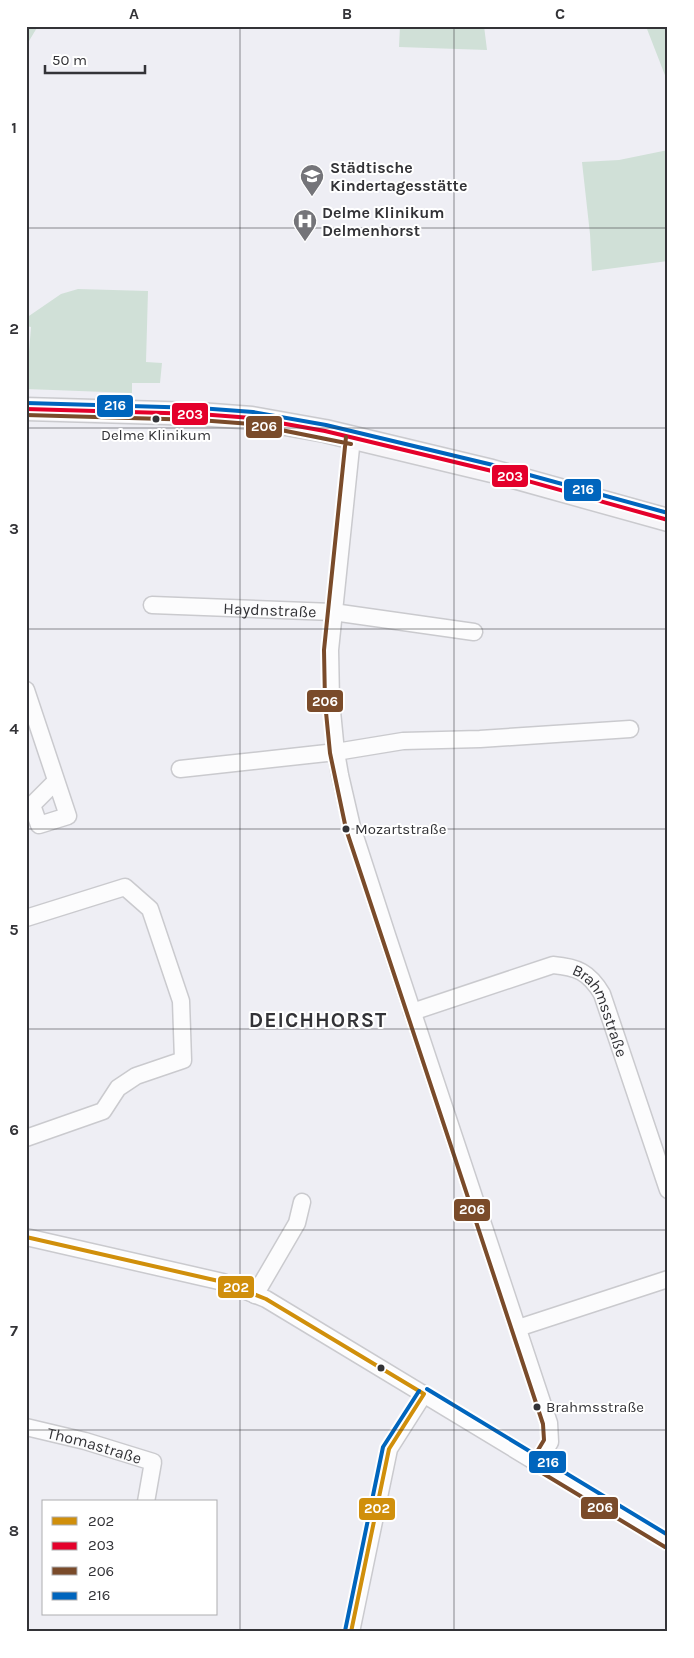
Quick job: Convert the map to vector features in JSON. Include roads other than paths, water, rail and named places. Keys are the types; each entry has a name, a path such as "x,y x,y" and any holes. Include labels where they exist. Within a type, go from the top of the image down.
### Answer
{"main road":[{"path":"26,410 199,414 252,418 352,438 492,471 668,520"}],"street":[{"path":"352,438 330,650 331,702 336,752 352,827 549,1423 550,1442 537,1463"},
{"name":"Haydnstraße","path":"152,605 333,612 474,632"},
{"path":"26,690 56,781"},
{"path":"180,769 336,752 403,741 480,739 630,729"},
{"path":"26,918 125,887 150,909 181,1001 183,1060 136,1076 118,1088 103,1111 26,1138"},
{"name":"Brahmsstraße","path":"412,1012 553,964 574,967 586,974 596,984 602,994 668,1190"},
{"path":"255,1294 297,1224 302,1202"},
{"path":"26,1237 223,1282 266,1299 668,1542"},
{"path":"518,1328 668,1279"},
{"path":"351,1632 390,1449 424,1394"},
{"name":"Thomastraße","path":"26,1427 85,1441 153,1462 146,1500"}],"place":[{"name":"Städtische Kindertagesstätte","path":"312,197"},
{"name":"Delme Klinikum Delmenhorst","path":"305,242"},
{"name":"Delme Klinikum","path":"156,419"},
{"name":"Mozartstraße","path":"346,829"},
{"name":"Brahmsstraße","path":"537,1407"}],"district":[{"name":"DEICHHORST","path":"318,1020"}]}
